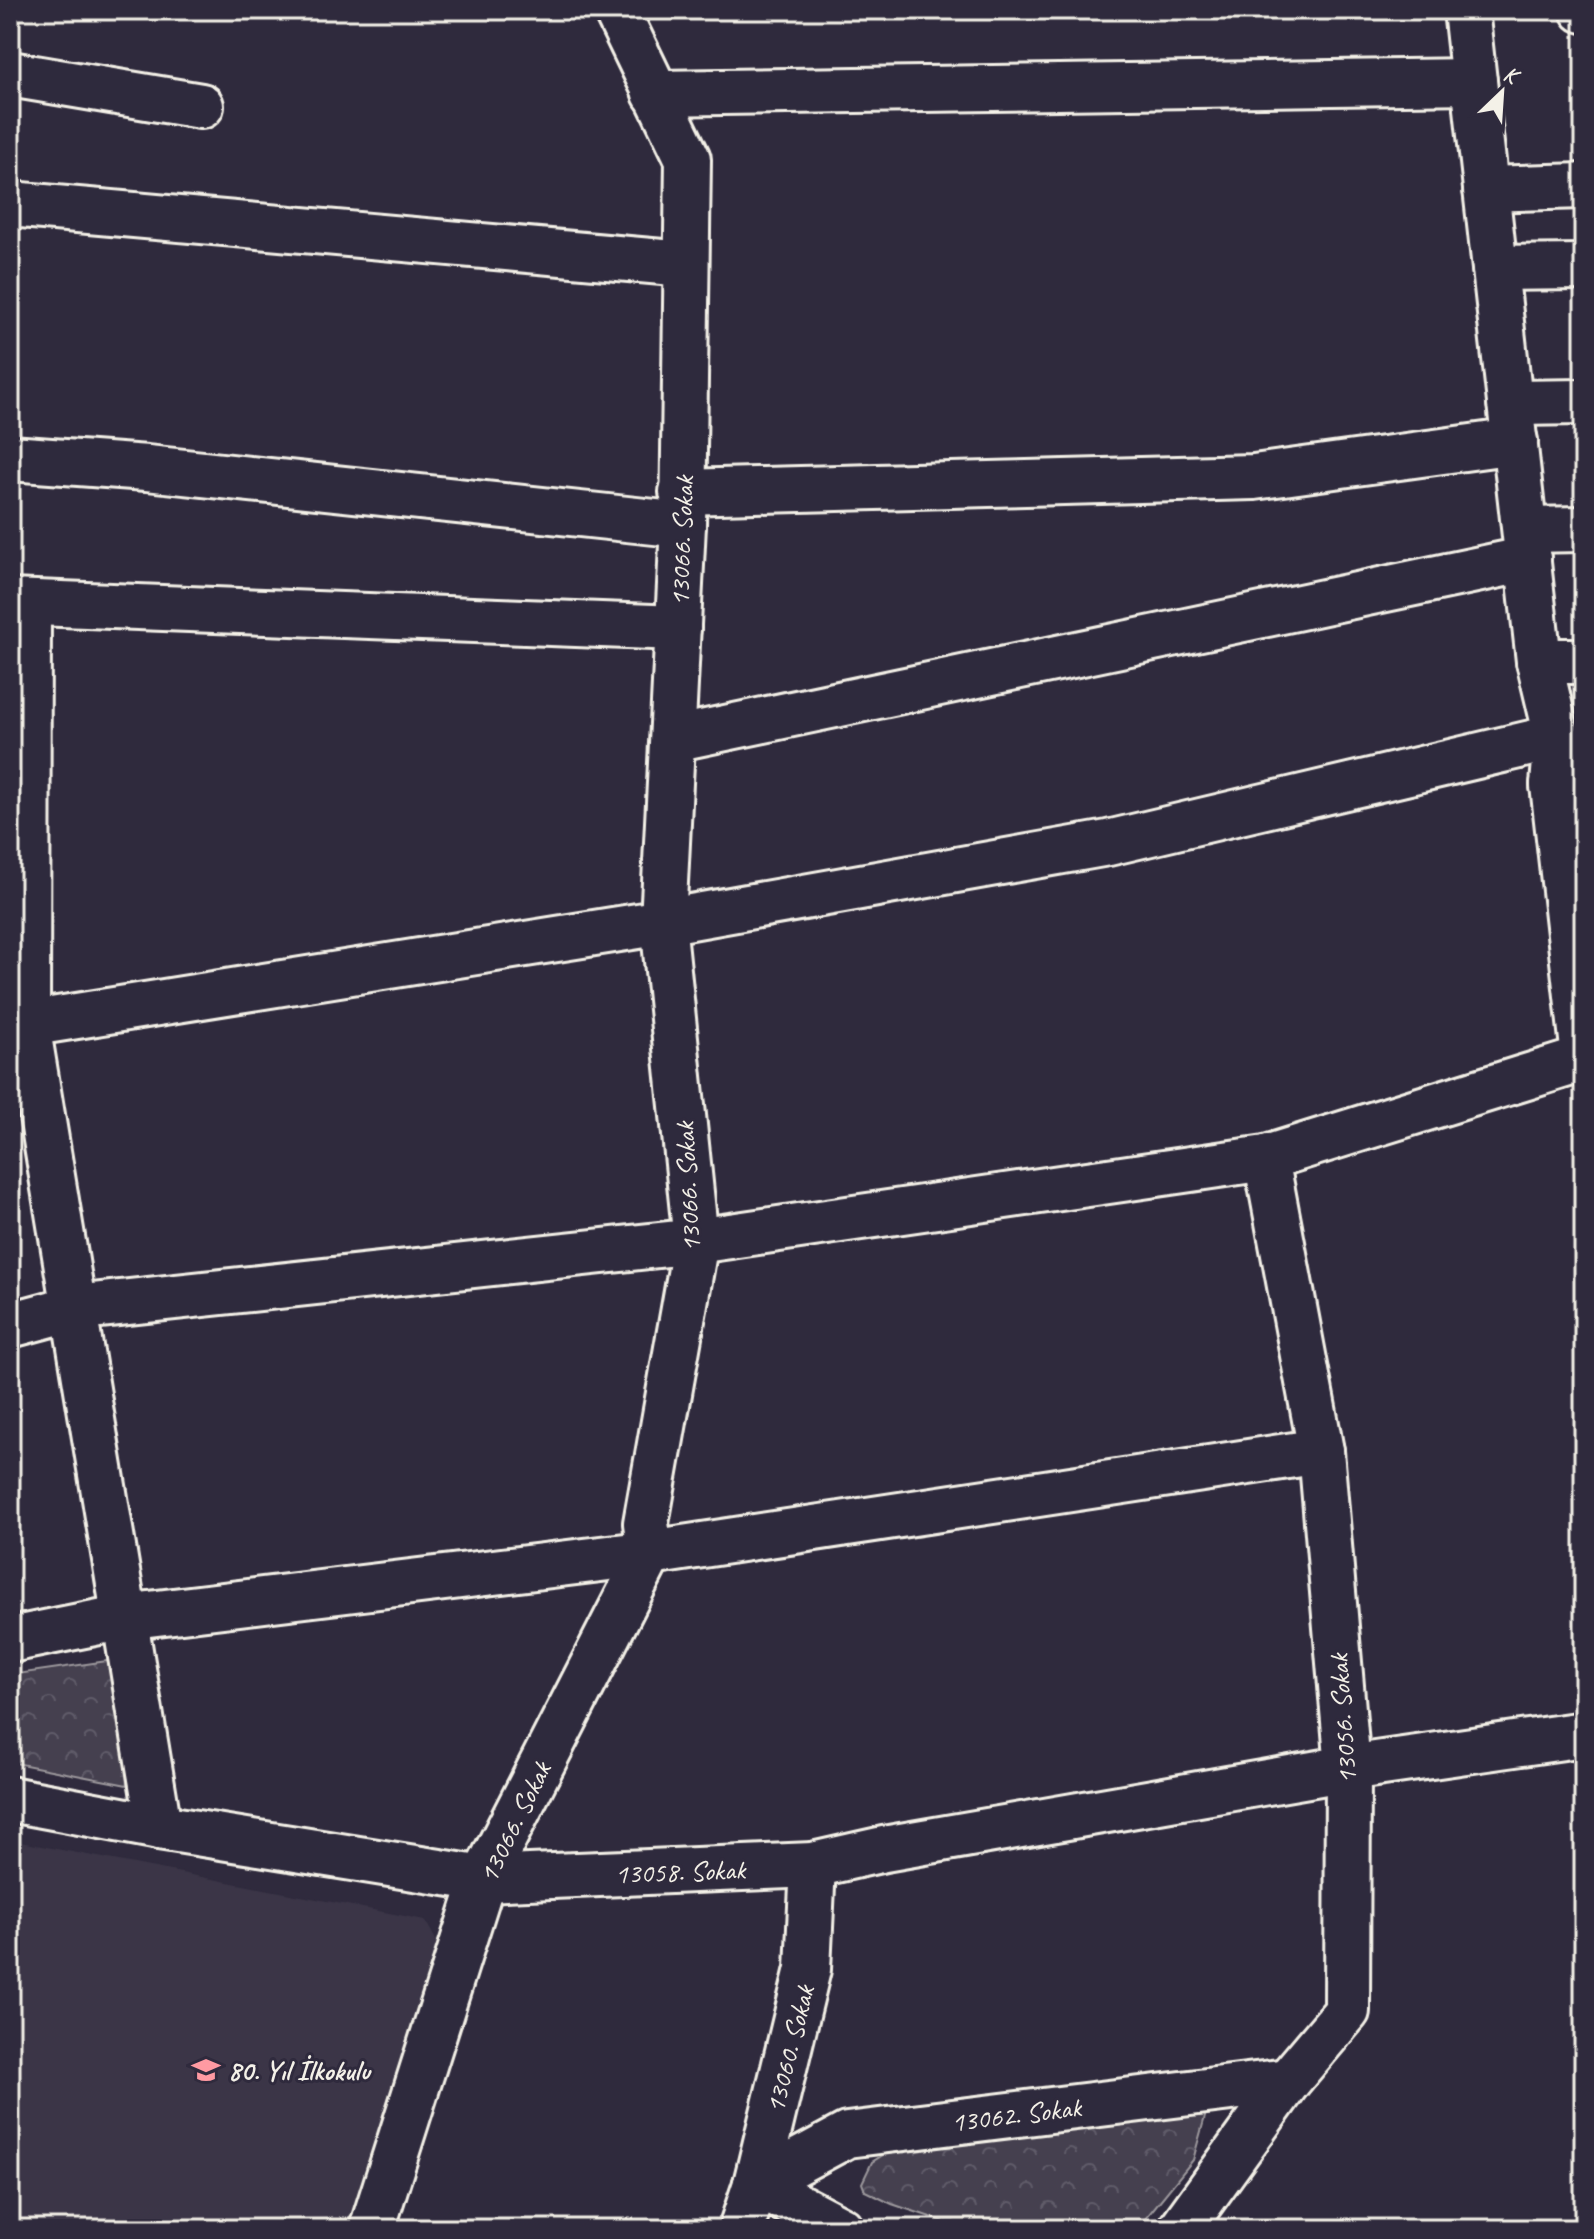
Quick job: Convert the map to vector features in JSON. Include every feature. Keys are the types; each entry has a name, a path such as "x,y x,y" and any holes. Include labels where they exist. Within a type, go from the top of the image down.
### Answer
{"street":[{"name":"13066. Sokak","path":"372,2229 483,1879 650,1553 646,1523 696,1241 663,922 683,509 688,159 616,10"},
{"path":"10,1325 73,1308 696,1241 1266,1158 1584,1058 1569,785 1539,661 1466,10"},
{"path":"10,74 201,106"},
{"path":"655,93 1474,81"},
{"path":"1486,189 1584,186"},
{"path":"10,204 685,264"},
{"path":"1495,268 1584,267"},
{"path":"10,458 683,509 1254,477 1512,422 1584,402"},
{"path":"673,739 1526,545 1584,529"},
{"path":"159,1827 73,1308 18,1021 19,602 678,628"},
{"path":"1539,661 1584,661"},
{"path":"18,1021 663,922 1108,843 1557,737"},
{"name":"13056. Sokak","path":"1181,2229 1288,2081 1347,2011 1348,1768 1321,1451 1266,1158"},
{"path":"10,1640 124,1617 650,1553 1321,1451"},
{"name":"13058. Sokak","path":"10,1799 159,1827 483,1879 813,1865 884,1849 1348,1768 1584,1734"},
{"name":"13060. Sokak","path":"741,2229 756,2184 808,1969 813,1865"},
{"name":"13062. Sokak","path":"756,2184 847,2135 1288,2081"},
{"path":"756,2184 841,2229"}],"shaded area":[{"name":"80. Yıl İlkokulu","path":"10,1840 425,1920 437,1942 357,2229 70,2229 10,2217"}],"green space":[{"path":"117,1662 127,1785 10,1762 10,1675"},
{"path":"1206,2113 1193,2160 1137,2229 966,2229 892,2204 865,2191 862,2183 872,2162 894,2148 949,2137"}],"place":[{"name":"80. Yıl İlkokulu","path":"206,2070"}]}
